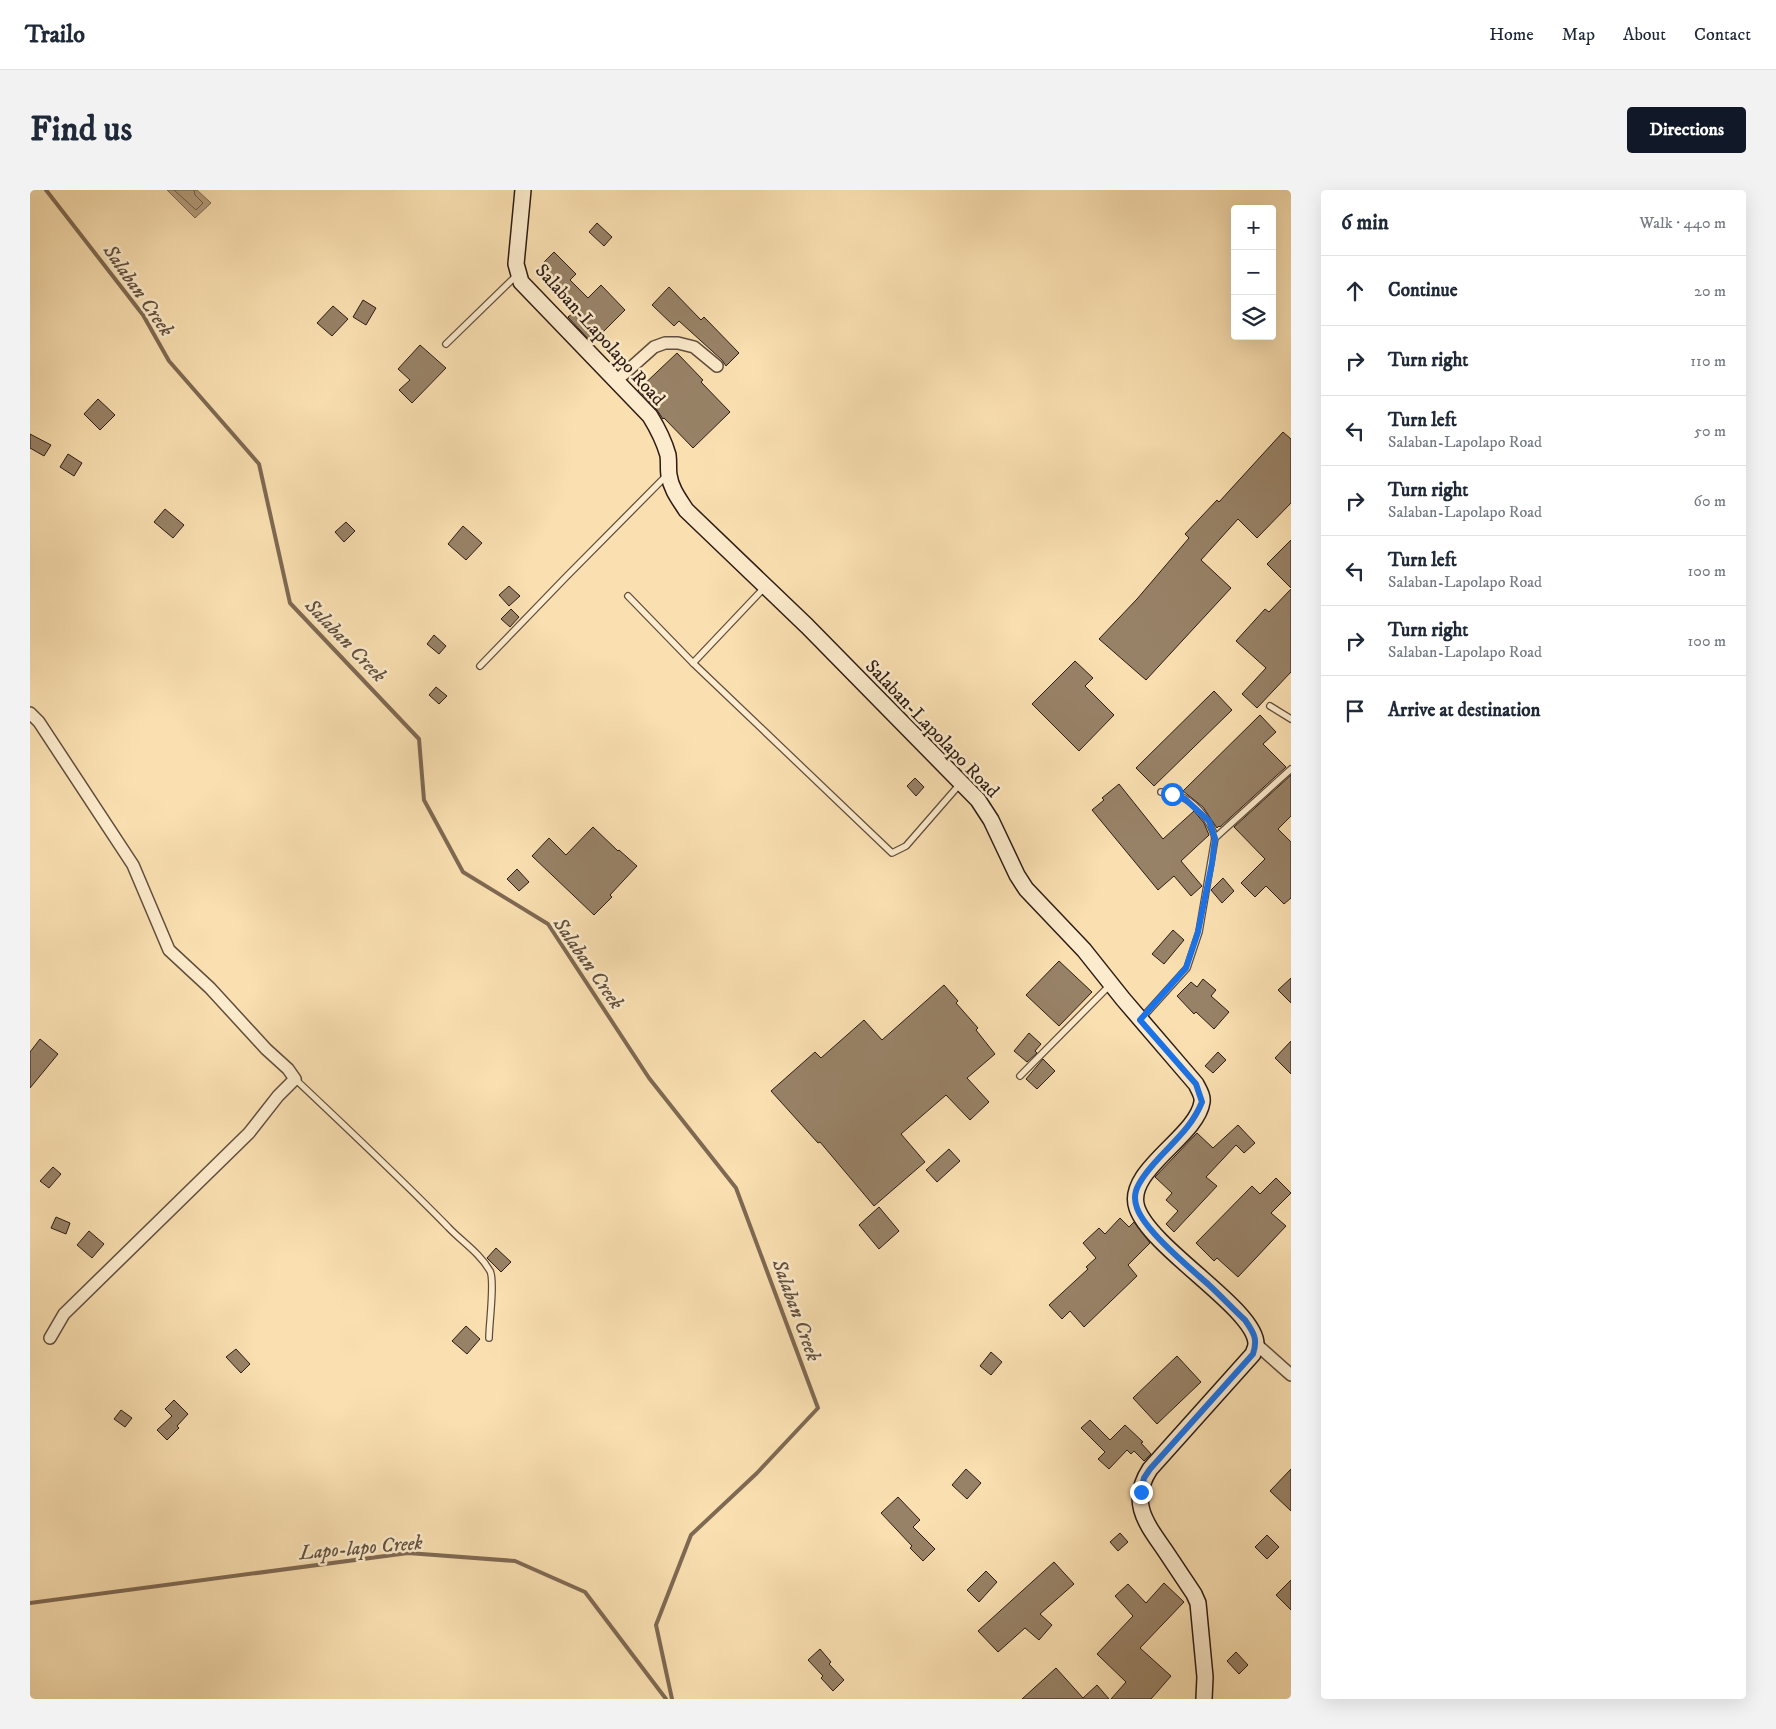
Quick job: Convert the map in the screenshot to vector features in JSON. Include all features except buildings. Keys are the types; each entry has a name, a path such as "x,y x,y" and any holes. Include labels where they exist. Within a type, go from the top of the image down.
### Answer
{"street":[{"name":"Salaban-Lapolapo Road","path":"523,190 516,264 521,282 653,421 661,435 668,457 671,483 686,510 766,586 936,757 960,784 978,800 991,820 1017,875 1026,889 1084,950 1140,1020 1196,1084 1202,1102 1196,1117 1146,1173 1136,1188 1135,1199 1137,1208 1143,1220 1164,1244 1245,1320 1252,1331 1256,1344"},
{"path":"616,380 654,347 665,343 694,347 717,366"},
{"path":"30,713 39,722 133,865 169,950 210,988 266,1049 288,1069 295,1079 278,1096 249,1134 64,1314 50,1338"},
{"path":"1204,1699 1198,1602 1144,1520 1140,1505 1144,1478 1253,1354 1256,1344 1291,1375"}],"lane":[{"path":"446,344 518,273"},
{"path":"480,666 669,474"},
{"path":"693,663 766,586"},
{"path":"628,596 693,663 892,853 906,846 960,784"},
{"path":"1270,706 1291,718"},
{"path":"1215,838 1291,769"},
{"path":"1140,1020 1186,968 1198,932 1215,838 1209,821 1185,799 1161,792"},
{"path":"1020,1076 1110,984"},
{"path":"295,1079 396,1174 451,1231 476,1253 491,1272 492,1286 488,1338"}],"water":[{"path":"167,190 197,190 211,203 195,218"}],"waterway":[{"name":"Salaban Creek","path":"46,190 143,315 169,361 259,464 290,603 419,739 424,800 463,872 548,924 649,1078 736,1188 818,1408 757,1473 691,1535 656,1625 672,1699"},
{"name":"Lapo-lapo Creek","path":"30,1603 408,1553 515,1561 585,1592 666,1699"}],"route":[{"path":"1141,1492 1144,1478 1150,1469 1253,1354 1256,1344 1252,1331 1245,1320 1164,1244 1143,1220 1135,1199 1136,1188 1146,1173 1196,1117 1202,1102 1196,1084 1140,1020 1186,968 1198,932 1212,863 1215,838 1209,821 1185,799 1172,794"}]}
